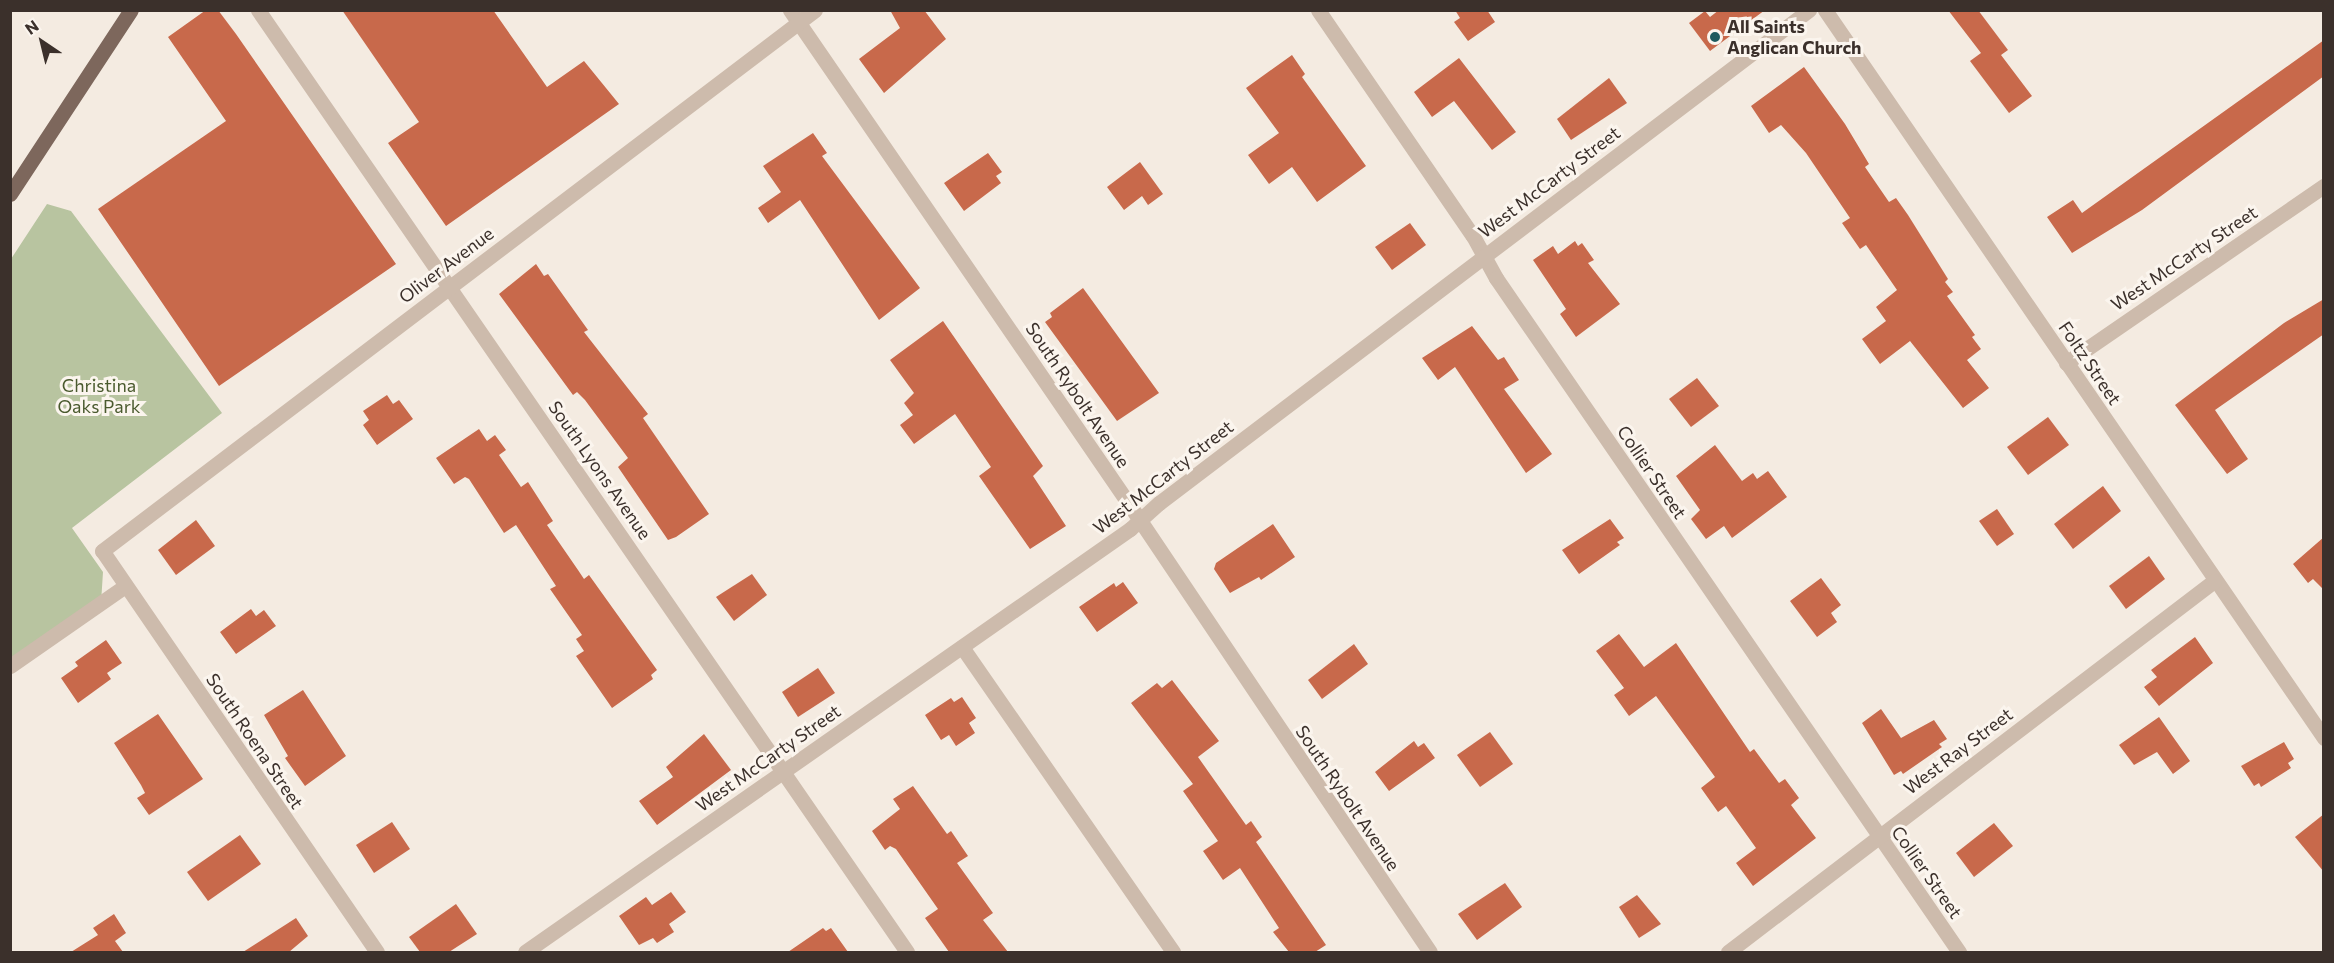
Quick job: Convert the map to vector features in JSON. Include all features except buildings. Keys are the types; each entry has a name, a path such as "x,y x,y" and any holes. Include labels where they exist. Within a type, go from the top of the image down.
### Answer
{"main road":[{"path":"10,194 131,10"}],"street":[{"name":"South Lyons Avenue","path":"258,10 907,952"},
{"name":"Oliver Avenue","path":"102,551 450,286 795,17 815,10"},
{"name":"Collier Street","path":"1318,10 1959,952"},
{"name":"West McCarty Street","path":"525,952 962,647 1139,520 1809,10"},
{"name":"Foltz Street","path":"1825,10 2214,581 2324,738"},
{"name":"South Rybolt Avenue","path":"795,17 1139,520 1430,952"},
{"name":"West McCarty Street","path":"2066,363 2324,186"},
{"name":"South Roena Street","path":"102,551 377,952"},
{"name":"West Ray Street","path":"1728,952 2214,581"},
{"path":"10,666 125,586"},
{"path":"962,647 1173,952"}],"green space":[{"name":"Christina Oaks Park","path":"47,204 71,211 222,413 72,528 103,572 101,603 11,666 11,259"}],"place":[{"name":"All Saints Anglican Church","path":"1715,37"}]}
